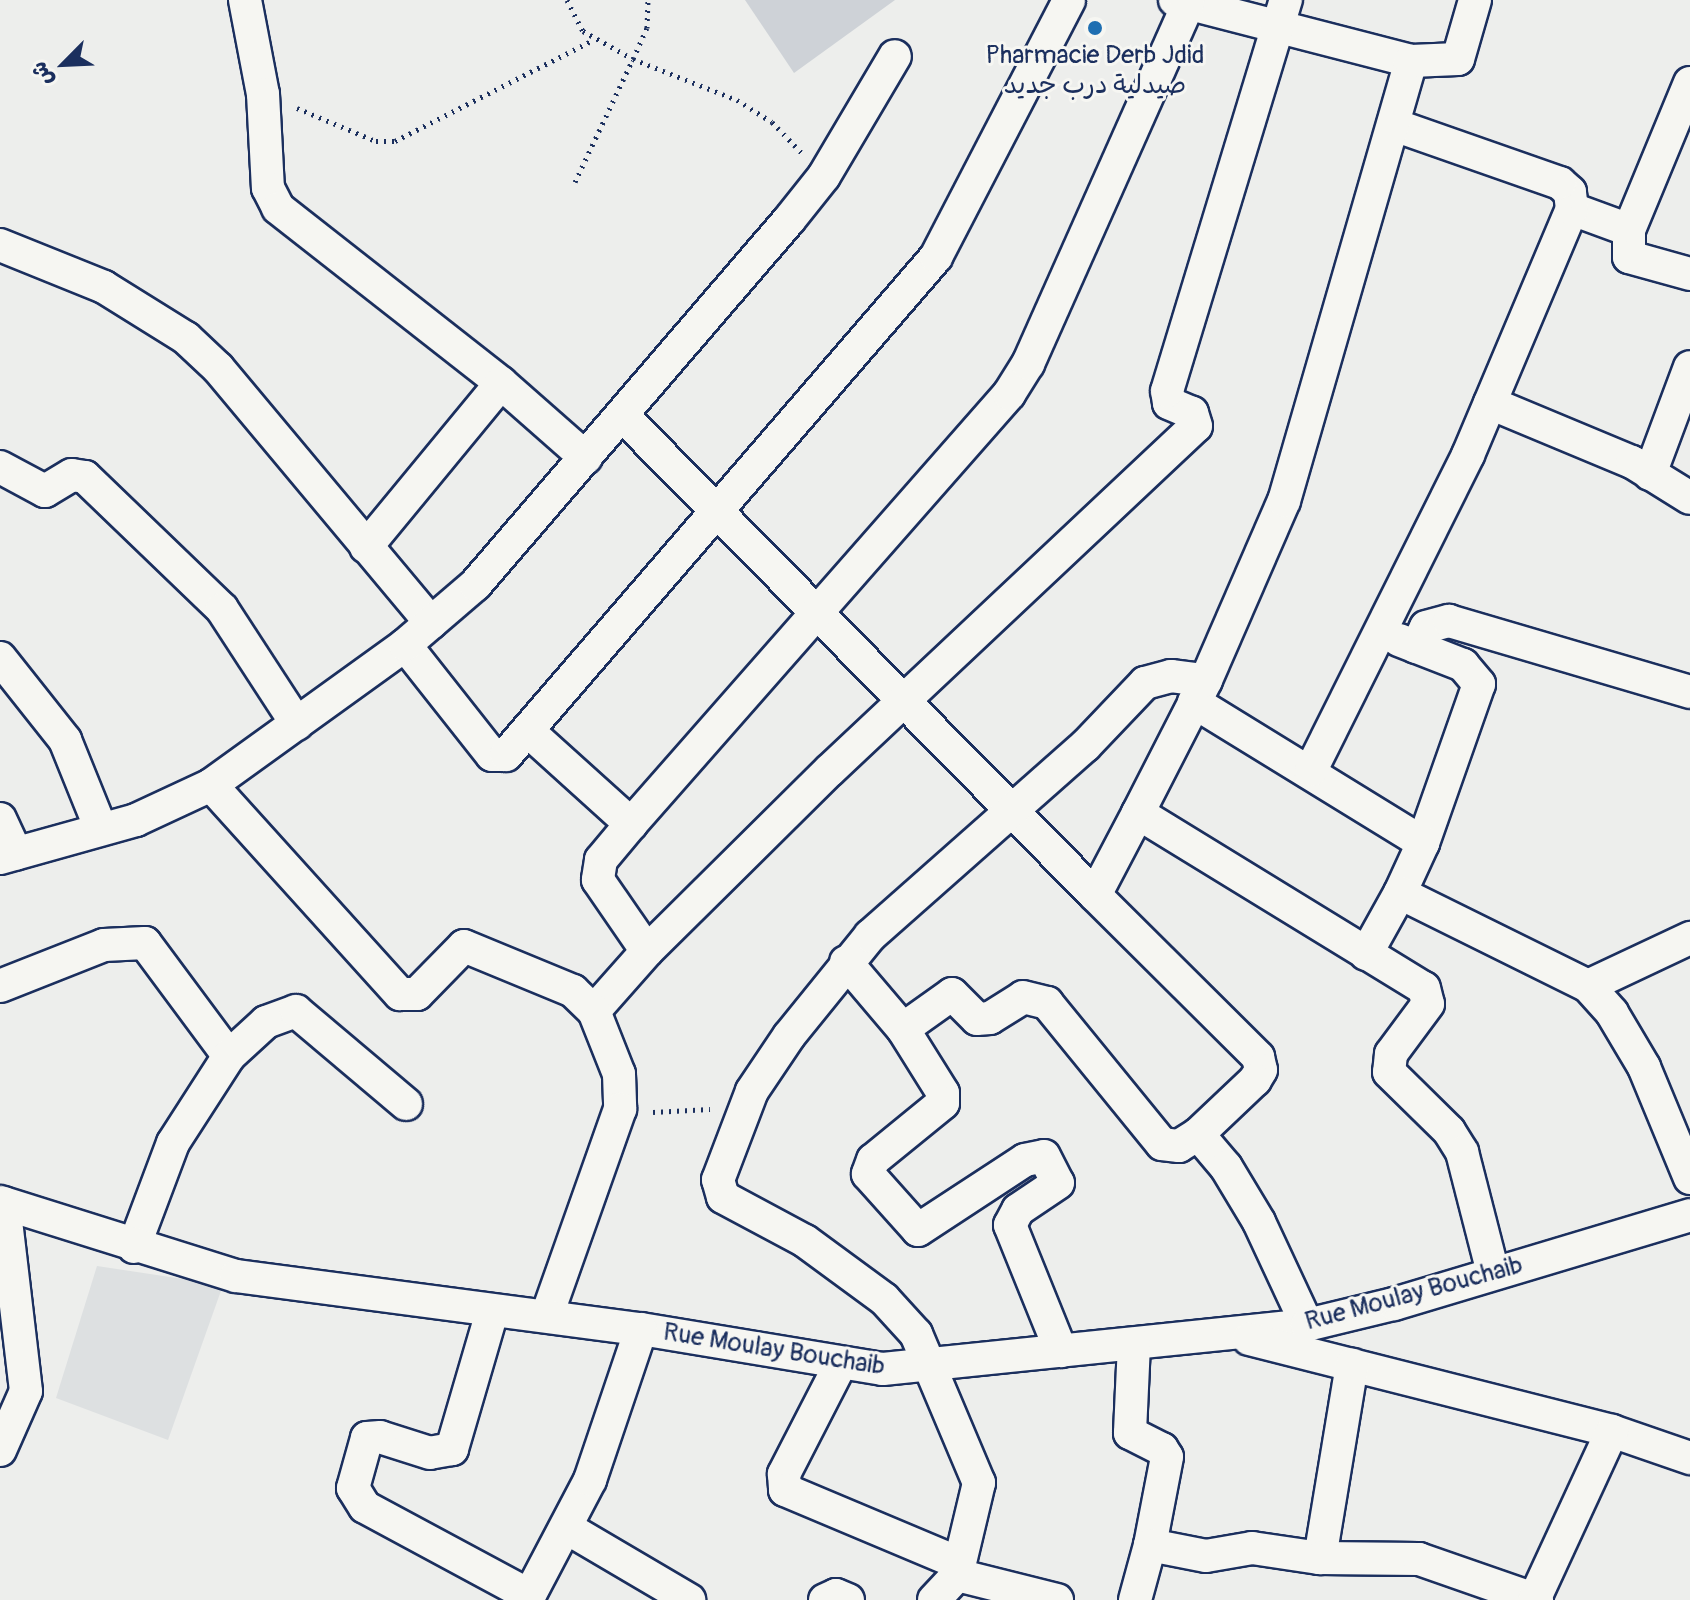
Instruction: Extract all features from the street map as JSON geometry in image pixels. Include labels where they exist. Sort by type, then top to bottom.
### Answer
[{"type":"street","points":[[245,0],[263,94],[268,188],[278,208],[501,383],[586,458]]},
{"type":"street","points":[[405,645],[492,755],[506,755],[718,514],[936,257],[1069,0]]},
{"type":"street","points":[[647,951],[598,880],[601,860],[993,414],[1028,364],[1182,2],[1282,14],[1411,61],[1458,59],[1475,0]]},
{"type":"street","points":[[594,1011],[647,951],[904,701],[1196,426],[1192,413],[1169,403],[1167,391],[1282,14]]},
{"type":"street","points":[[0,819],[8,856],[170,808],[211,785],[431,623],[514,543],[824,176],[895,56]]},
{"type":"street","points":[[1095,895],[1200,691],[1284,501],[1411,61]]},
{"type":"street","points":[[1690,83],[1629,230],[1629,257],[1690,274]]},
{"type":"street","points":[[1311,770],[1490,403],[1572,209],[1570,192],[1560,183],[1394,125]]},
{"type":"street","points":[[1572,209],[1629,230]]},
{"type":"street","points":[[0,245],[104,287],[186,338],[218,368],[431,623]]},
{"type":"street","points":[[1650,474],[1690,367]]},
{"type":"street","points":[[366,547],[501,383]]},
{"type":"street","points":[[1490,403],[1615,454],[1690,498]]},
{"type":"street","points":[[622,415],[1258,1057],[1261,1070],[1255,1080],[1198,1134],[1179,1146],[1162,1144],[1040,997],[1023,997],[985,1019],[970,1014],[956,994],[947,995],[903,1029]]},
{"type":"street","points":[[0,467],[45,491],[72,475],[85,477],[222,609],[297,724]]},
{"type":"street","points":[[1416,647],[1426,627],[1449,621],[1690,692]]},
{"type":"street","points":[[1366,954],[1423,843],[1479,684],[1463,665],[1377,631]]},
{"type":"street","points":[[0,658],[65,740],[101,829]]},
{"type":"street","points":[[934,1600],[958,1569],[979,1483],[916,1334],[884,1299],[805,1241],[723,1197],[718,1180],[752,1091],[846,962],[1012,812],[1145,683],[1171,676],[1200,691],[1311,770],[1423,843]]},
{"type":"street","points":[[528,731],[631,824]]},
{"type":"street","points":[[211,785],[400,994],[417,994],[464,946],[573,991],[594,1011],[619,1074],[620,1109],[547,1315]]},
{"type":"street","points":[[1138,813],[1366,954],[1428,996],[1423,1013],[1391,1054],[1389,1072],[1449,1131],[1462,1152],[1493,1273]]},
{"type":"street","points":[[1400,893],[1588,986],[1612,1013],[1644,1067],[1690,1178]]},
{"type":"street","points":[[1588,986],[1690,938]]},
{"type":"street","points":[[0,986],[104,945],[145,943],[229,1056]]},
{"type":"street","points":[[846,962],[903,1029],[943,1093],[943,1103],[873,1160],[868,1174],[918,1230],[1025,1160],[1044,1156],[1058,1183],[1018,1210],[1010,1225],[1061,1351]]},
{"type":"street","points":[[134,1247],[173,1143],[229,1056],[266,1022],[296,1011],[406,1104]]},
{"type":"street","points":[[1198,1134],[1245,1195],[1307,1325]]},
{"type":"street","points":[[0,1450],[26,1391],[2,1202]]},
{"type":"street","name":"Rue Moulay Bouchaib","points":[[2,1202],[134,1247],[236,1276],[492,1312],[547,1315],[840,1365],[932,1367],[1307,1325],[1690,1215]]},
{"type":"street","points":[[492,1312],[452,1449],[430,1453],[380,1437],[367,1438],[353,1488],[365,1507],[528,1598],[567,1528],[609,1432],[641,1329]]},
{"type":"street","points":[[1231,1335],[1612,1431],[1690,1458]]},
{"type":"street","points":[[1134,1344],[1130,1433],[1162,1449],[1167,1457],[1141,1592],[1135,1600]]},
{"type":"street","points":[[840,1365],[784,1474],[785,1490],[958,1569],[1057,1600]]},
{"type":"street","points":[[1320,1558],[1352,1365]]},
{"type":"street","points":[[1150,1545],[1206,1556],[1252,1548],[1320,1558],[1419,1559],[1535,1600],[1612,1431]]},
{"type":"street","points":[[567,1528],[689,1600]]},
{"type":"street","points":[[825,1600],[836,1595],[848,1600]]},
{"type":"path","points":[[567,0],[593,40],[737,100],[772,122],[824,176]]},
{"type":"path","points":[[575,182],[647,28],[648,0]]},
{"type":"path","points":[[263,94],[376,141],[395,141],[593,40]]},
{"type":"path","points":[[620,1109],[693,1113],[752,1091]]},
{"type":"shaded area","points":[[745,0],[895,0],[794,73]]},
{"type":"shaded area","points":[[97,1266],[223,1285],[168,1440],[56,1398]]},
{"type":"place","name":"Pharmacie Derb Jdid صيدلية درب جديد","points":[[1095,28]]}]
